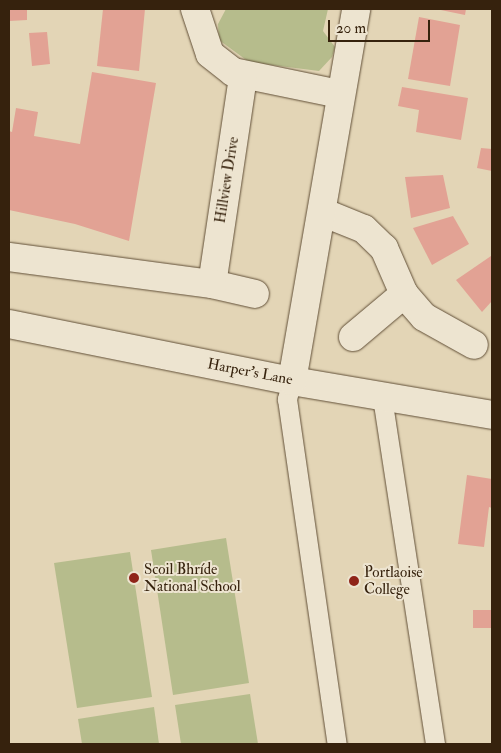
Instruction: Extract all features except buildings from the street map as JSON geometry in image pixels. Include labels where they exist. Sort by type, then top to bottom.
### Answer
[{"type":"street","points":[[195,9],[210,54],[243,77],[339,94]]},
{"type":"street","points":[[292,381],[322,212],[339,94],[356,9]]},
{"type":"street","name":"Hillview Drive","points":[[212,284],[243,77]]},
{"type":"street","points":[[322,212],[364,229],[384,248],[404,294],[424,317],[474,345]]},
{"type":"street","points":[[9,257],[212,284],[255,294]]},
{"type":"street","points":[[353,337],[404,294]]},
{"type":"street","name":"Harper's Lane","points":[[9,324],[292,381],[492,415]]},
{"type":"lane","points":[[292,381],[287,399],[337,744]]},
{"type":"lane","points":[[382,397],[435,744]]},
{"type":"green space","points":[[226,9],[328,9],[323,31],[335,47],[332,57],[319,71],[249,62],[219,40],[218,24]]},
{"type":"green space","points":[[226,538],[249,683],[173,695],[151,550]]},
{"type":"green space","points":[[130,552],[152,697],[77,708],[54,563]]},
{"type":"green space","points":[[250,694],[258,744],[181,744],[175,705]]},
{"type":"green space","points":[[154,707],[159,744],[82,744],[78,719]]},
{"type":"place","name":"Scoil Bhríde National School","points":[[134,578]]},
{"type":"place","name":"Portlaoise College","points":[[354,581]]}]
